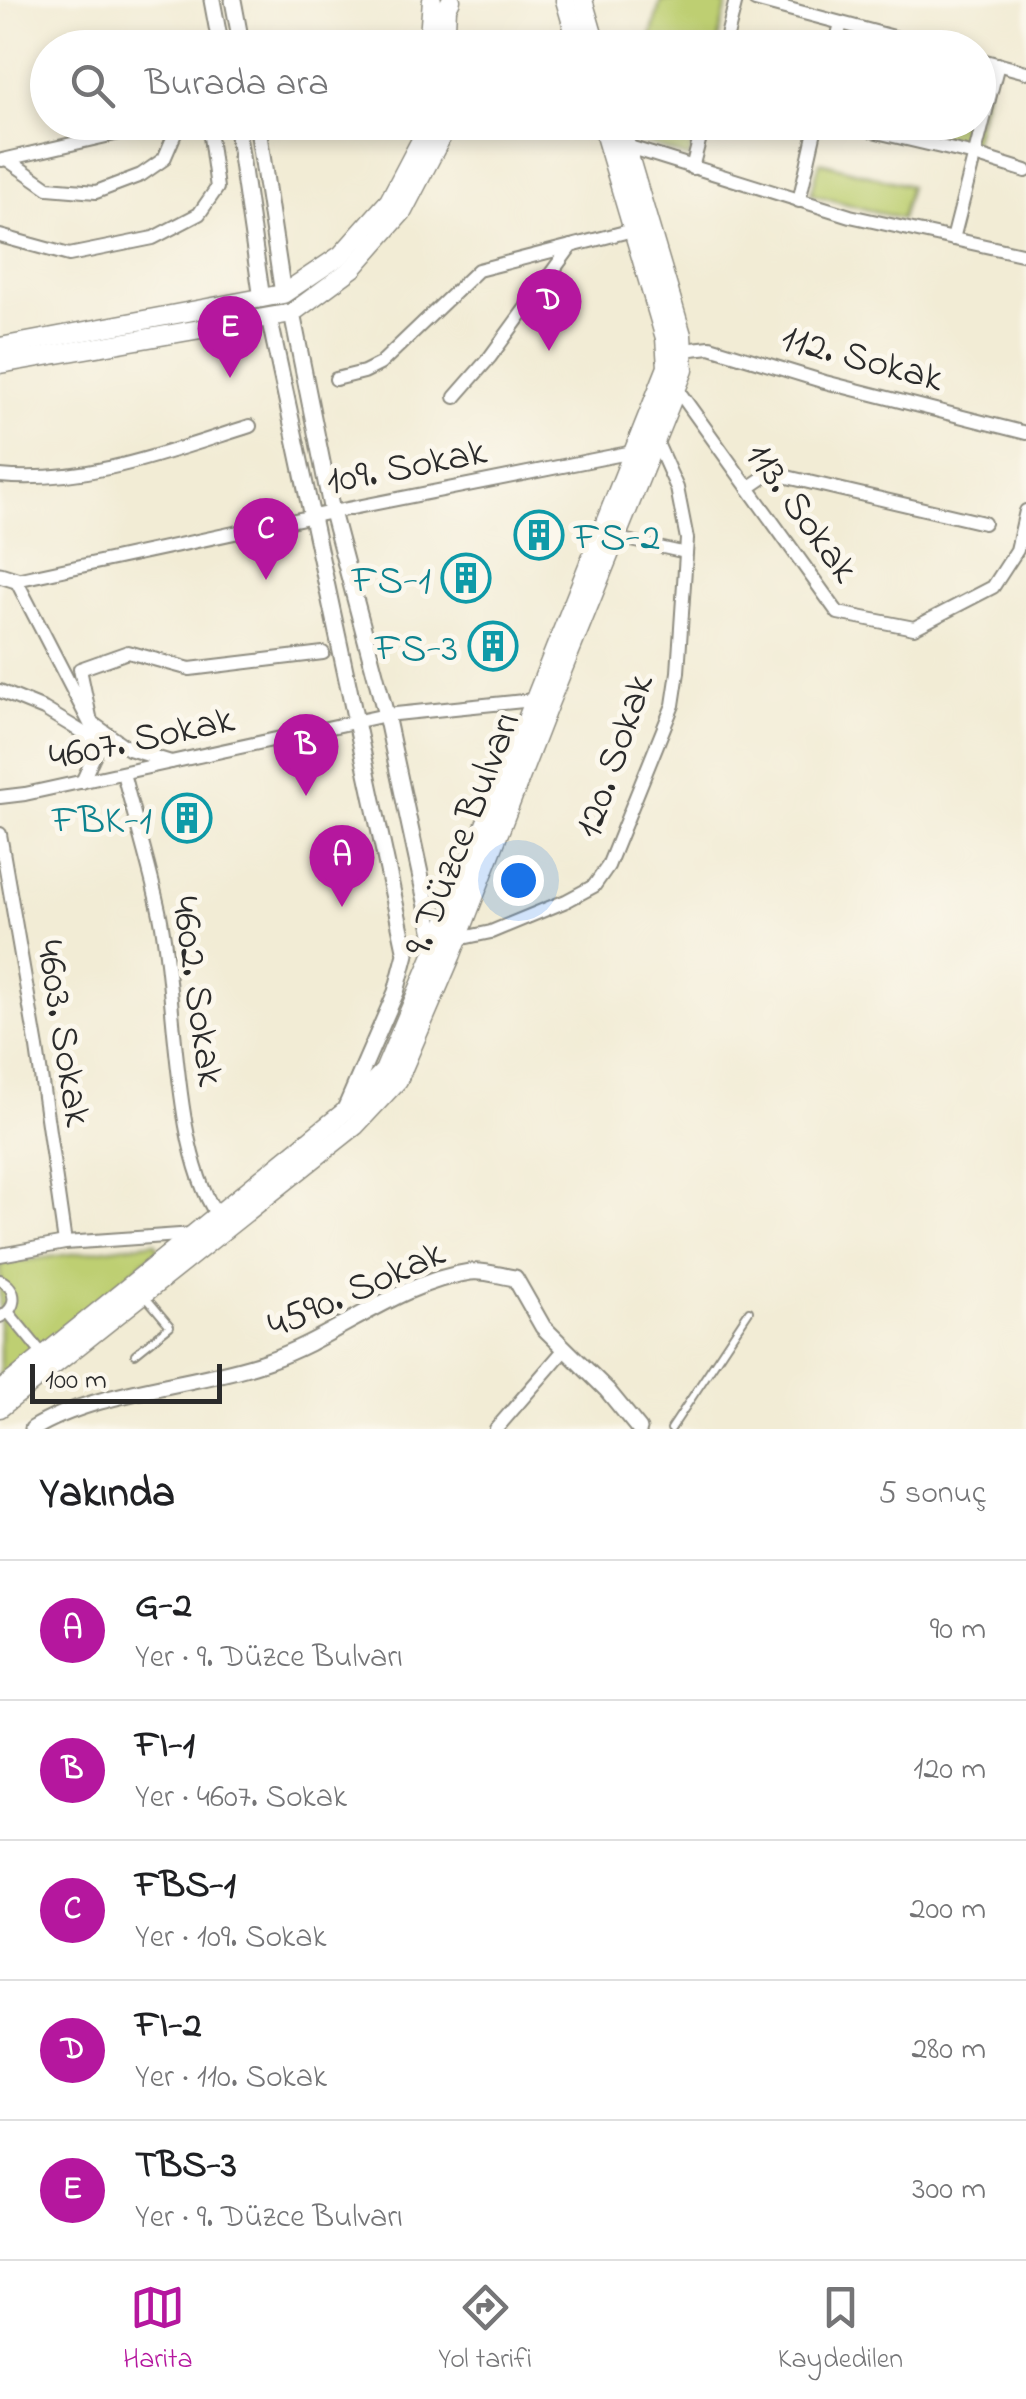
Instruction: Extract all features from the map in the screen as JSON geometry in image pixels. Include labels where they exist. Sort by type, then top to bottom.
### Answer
[{"type":"main road","points":[[565,0],[574,30]]},
{"type":"main road","points":[[583,0],[592,30]]},
{"type":"main road","points":[[434,30],[443,2]]},
{"type":"main road","points":[[443,2],[444,30]]},
{"type":"main road","points":[[0,364],[265,308],[341,255],[388,201],[421,140]]},
{"type":"main road","points":[[0,346],[265,308],[292,313],[353,268],[403,211],[440,140]]},
{"type":"main road","name":"9. Düzce Bulvarı","points":[[0,1391],[343,1113],[384,1071],[667,367],[665,338],[606,140]]},
{"type":"main road","name":"9. Düzce Bulvarı","points":[[0,1408],[355,1126],[398,1080],[684,370],[682,335],[624,140]]},
{"type":"street","points":[[212,0],[218,30]]},
{"type":"street","points":[[233,0],[239,30]]},
{"type":"street","points":[[728,30],[736,0]]},
{"type":"street","points":[[755,0],[867,30]]},
{"type":"street","points":[[839,30],[841,23]]},
{"type":"street","points":[[996,72],[998,64],[1026,72]]},
{"type":"street","points":[[4,160],[90,140]]},
{"type":"street","points":[[4,160],[48,188],[96,192],[140,175],[164,159],[172,140]]},
{"type":"street","points":[[0,236],[69,255],[153,238],[199,214],[217,188],[210,140]]},
{"type":"street","points":[[239,140],[265,308],[359,723],[406,954],[396,992],[343,1113]]},
{"type":"street","points":[[260,140],[284,294]]},
{"type":"street","points":[[692,168],[699,140]]},
{"type":"street","points":[[799,201],[813,140]]},
{"type":"street","points":[[911,140],[1026,171]]},
{"type":"street","points":[[953,239],[979,140]]},
{"type":"street","points":[[626,146],[799,201],[1026,255]]},
{"type":"street","points":[[336,379],[380,364],[478,270],[633,230]]},
{"type":"street","points":[[455,397],[490,357],[571,246]]},
{"type":"street","points":[[292,313],[332,512],[386,715],[436,948]]},
{"type":"street","name":"112. Sokak","points":[[683,350],[710,346],[826,382],[1026,433]]},
{"type":"street","name":"113. Sokak","points":[[676,389],[838,614],[914,628],[992,588],[1017,550],[1026,511]]},
{"type":"street","points":[[0,476],[37,480],[119,468],[250,426]]},
{"type":"street","name":"120. Sokak","points":[[458,938],[491,932],[594,886],[608,866],[672,706],[687,539],[678,488],[656,441]]},
{"type":"street","name":"109. Sokak","points":[[8,578],[633,452]]},
{"type":"street","points":[[748,488],[770,473],[984,523]]},
{"type":"street","points":[[618,538],[686,552]]},
{"type":"street","points":[[8,578],[100,743],[82,782]]},
{"type":"street","points":[[173,762],[129,750],[91,722],[80,669],[128,652],[190,669],[322,653]]},
{"type":"street","points":[[0,691],[44,709],[100,743]]},
{"type":"street","name":"4607. Sokak","points":[[0,797],[386,715],[533,700]]},
{"type":"street","name":"4602. Sokak","points":[[123,773],[160,916],[191,1151],[208,1201],[218,1215]]},
{"type":"street","name":"4603. Sokak","points":[[0,834],[66,1244]]},
{"type":"street","points":[[0,1255],[66,1244],[194,1234]]},
{"type":"street","name":"4590. Sokak","points":[[33,1429],[51,1418],[88,1407],[270,1360],[420,1286],[473,1271],[515,1278],[543,1327],[607,1390],[639,1429]]},
{"type":"street","points":[[0,1280],[13,1292],[13,1304],[4,1315],[44,1356]]},
{"type":"street","points":[[496,1429],[566,1349]]},
{"type":"lane","points":[[135,1354],[170,1326],[144,1294]]},
{"type":"lane","points":[[671,1429],[749,1311]]},
{"type":"green space","points":[[661,0],[709,0],[727,5],[720,30],[653,30]]},
{"type":"green space","points":[[638,140],[694,140],[689,158]]},
{"type":"green space","points":[[938,140],[974,140],[972,148]]},
{"type":"green space","points":[[820,162],[910,186],[901,219],[811,194]]},
{"type":"green space","points":[[155,1242],[159,1249],[0,1382],[0,1264]]},
{"type":"place","name":"FI-2","points":[[549,351]]},
{"type":"place","name":"TBS-3","points":[[230,378]]},
{"type":"place","name":"FS-2","points":[[539,535]]},
{"type":"place","name":"FS-1","points":[[466,578]]},
{"type":"place","name":"FBS-1","points":[[266,580]]},
{"type":"place","name":"FS-3","points":[[493,646]]},
{"type":"place","name":"FI-1","points":[[306,796]]},
{"type":"place","name":"FBK-1","points":[[187,818]]},
{"type":"place","name":"G-2","points":[[342,907]]}]
